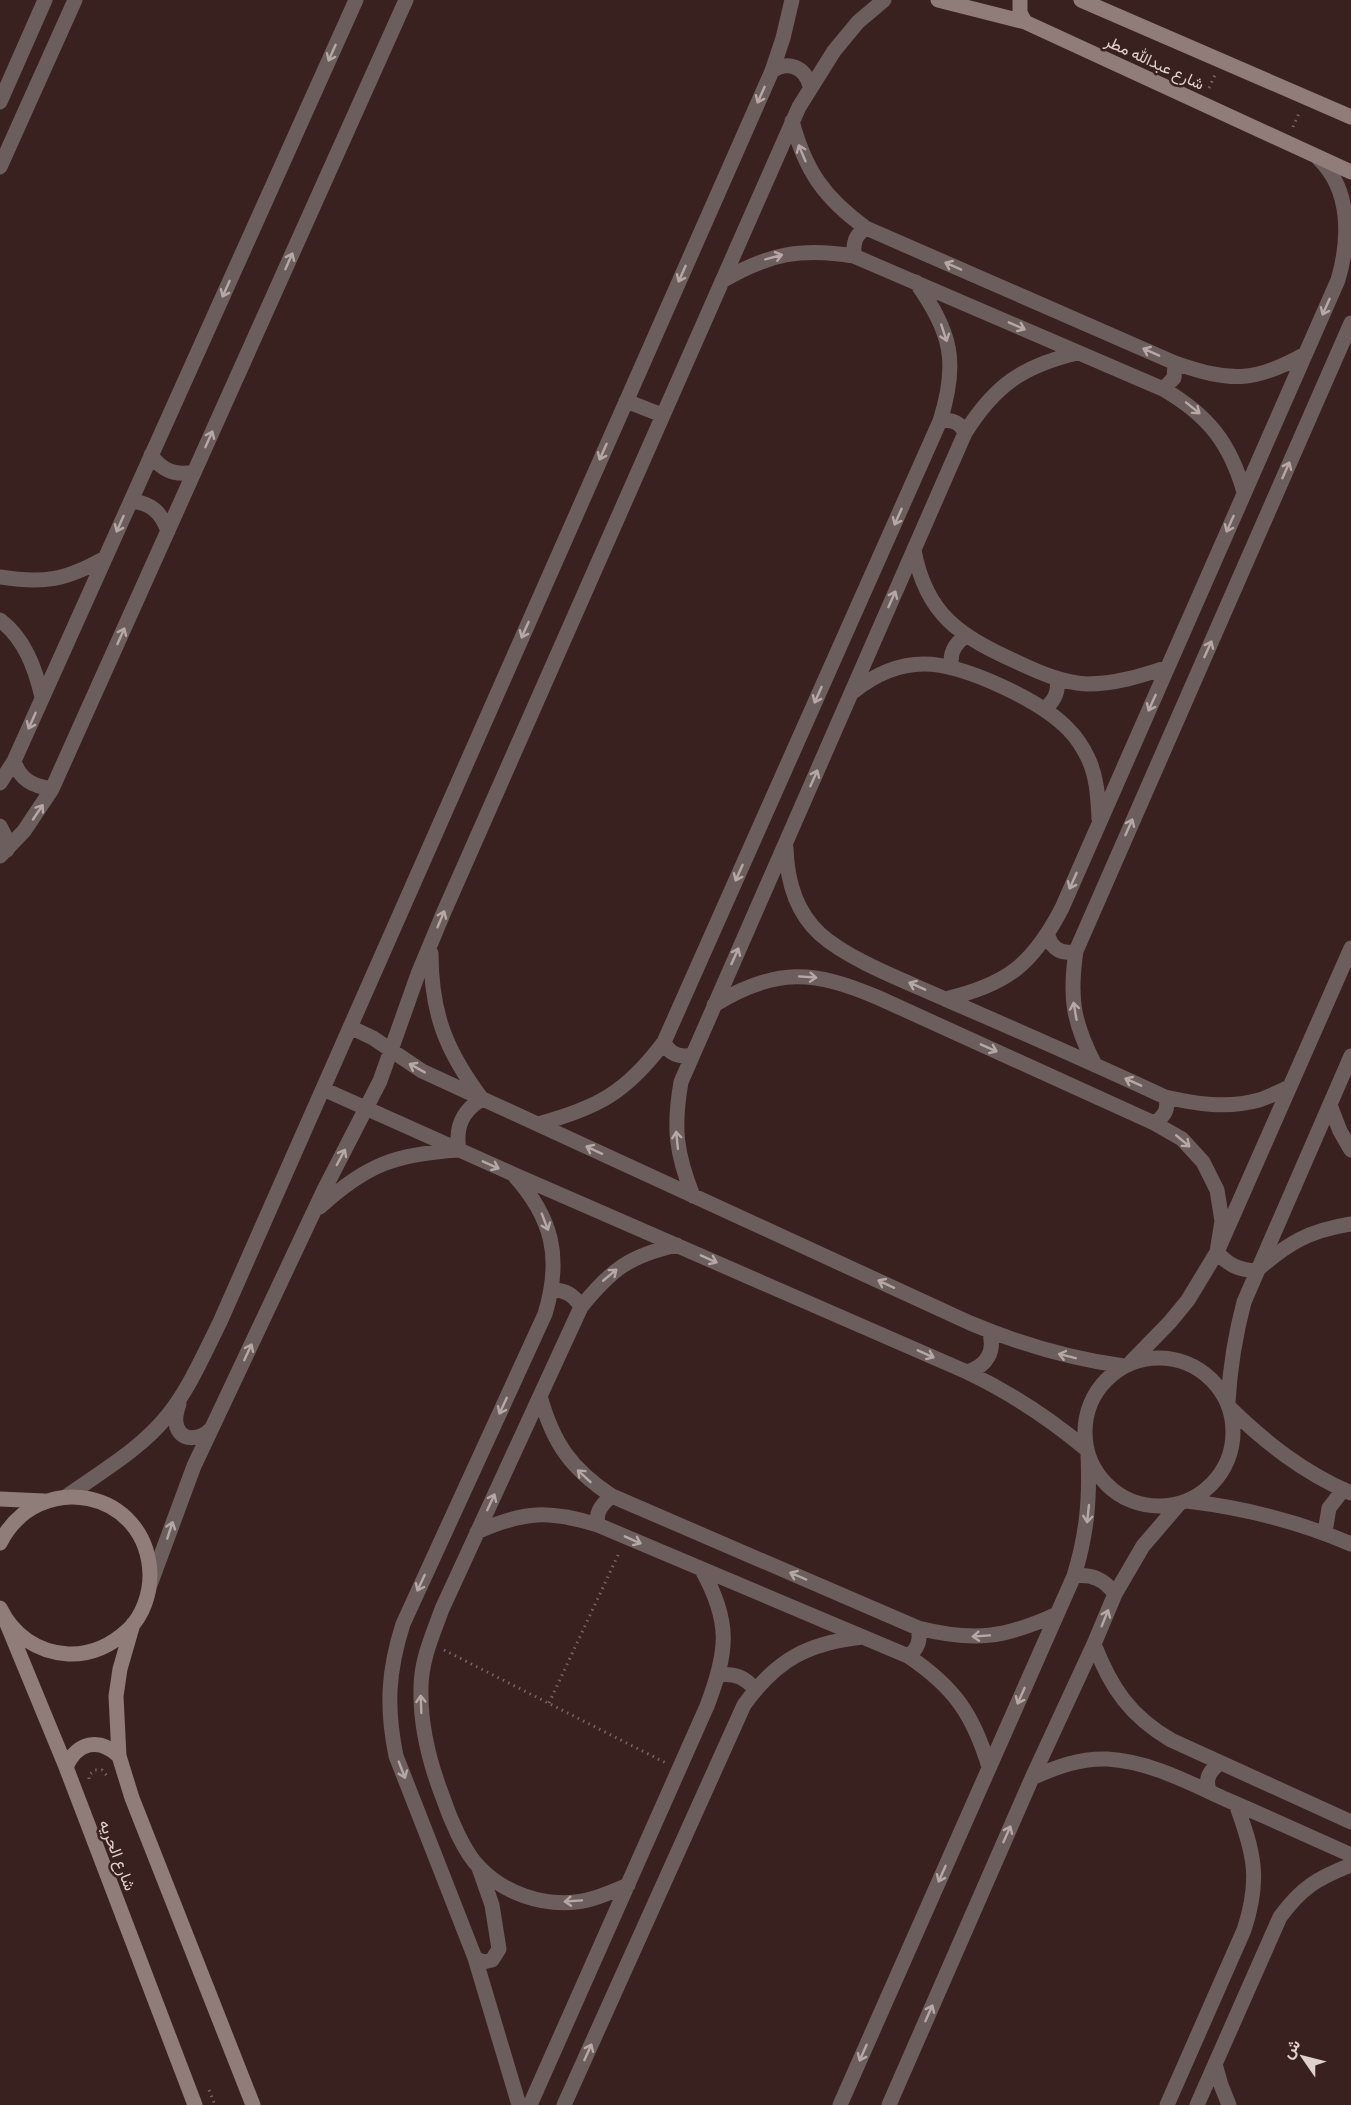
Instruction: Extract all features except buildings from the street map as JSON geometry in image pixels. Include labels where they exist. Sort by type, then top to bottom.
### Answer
[{"type":"street","points":[[0,102],[45,0]]},
{"type":"street","points":[[0,167],[75,0]]},
{"type":"street","points":[[0,783],[14,761],[356,0]]},
{"type":"street","points":[[4,853],[24,831],[52,789],[406,0]]},
{"type":"street","points":[[67,1496],[138,1446],[168,1415],[195,1373],[220,1322],[772,71],[792,0]]},
{"type":"street","points":[[150,1585],[190,1475],[313,1213],[367,1109],[392,1052],[431,944],[792,122],[810,86],[834,51],[858,22],[884,0]]},
{"type":"street","name":"شارع عبدالله مطر","points":[[938,0],[1025,22],[1351,172]]},
{"type":"street","points":[[1020,0],[1020,13],[1025,22]]},
{"type":"street","name":"شارع عبدالله مطر","points":[[1081,0],[1306,98],[1348,113]]},
{"type":"street","points":[[772,71],[785,65],[799,68],[808,79],[810,86]]},
{"type":"street","points":[[792,122],[799,147],[810,172],[825,193],[844,212],[866,228],[1175,363],[1202,372],[1228,378],[1255,376],[1282,368],[1305,354]]},
{"type":"street","points":[[945,999],[976,992],[1004,979],[1028,960],[1048,936],[1305,354],[1345,279],[1348,235],[1341,191],[1332,170],[1317,156]]},
{"type":"street","points":[[854,256],[854,242],[860,231],[866,228]]},
{"type":"street","points":[[722,281],[763,260],[799,252],[827,251],[854,256],[1163,389],[1183,401],[1216,431],[1233,460],[1244,492]]},
{"type":"street","points":[[538,1124],[569,1116],[597,1104],[623,1088],[664,1042],[940,421],[949,393],[951,364],[946,336],[934,309],[916,282]]},
{"type":"street","points":[[1095,1065],[1081,1038],[1073,1010],[1072,980],[1076,951],[1351,323]]},
{"type":"street","points":[[693,1196],[682,1168],[676,1130],[676,1111],[681,1082],[965,433],[980,410],[1000,389],[1016,377],[1050,360],[1077,353]]},
{"type":"street","points":[[1163,389],[1174,378],[1175,363]]},
{"type":"street","points":[[626,401],[662,416]]},
{"type":"street","points":[[940,421],[952,420],[958,423],[965,433]]},
{"type":"street","points":[[151,455],[165,470],[185,474],[194,472]]},
{"type":"street","points":[[130,501],[151,506],[164,520],[168,531]]},
{"type":"street","points":[[914,549],[918,574],[930,598],[946,619],[966,636],[995,652],[1057,678],[1084,684],[1111,683],[1168,667]]},
{"type":"street","points":[[0,577],[26,581],[54,580],[80,572],[105,558]]},
{"type":"street","points":[[0,620],[23,646],[36,671],[42,697]]},
{"type":"street","points":[[952,668],[951,660],[955,646],[966,636]]},
{"type":"street","points":[[851,693],[872,677],[898,667],[925,664],[952,668],[1015,693],[1044,709],[1069,730],[1087,757],[1097,788],[1100,822]]},
{"type":"street","points":[[1044,709],[1054,699],[1058,686],[1057,678]]},
{"type":"street","points":[[14,761],[17,771],[26,781],[38,787],[52,789]]},
{"type":"street","points":[[0,826],[5,836],[4,853]]},
{"type":"street","points":[[785,842],[786,867],[790,883],[804,914],[819,933],[839,949],[890,974],[1165,1096],[1196,1104],[1228,1106],[1260,1100],[1289,1087]]},
{"type":"street","points":[[1048,936],[1049,942],[1058,951],[1076,951]]},
{"type":"street","points":[[431,944],[434,999],[446,1041],[461,1071],[482,1099]]},
{"type":"street","points":[[847,2103],[988,1767],[1074,1576],[1083,1546],[1088,1516],[1090,1486],[1084,1429],[1088,1410],[1096,1392],[1108,1377],[1128,1364],[1164,1329],[1188,1300],[1217,1252],[1351,948]]},
{"type":"street","points":[[879,998],[880,984],[890,974]]},
{"type":"street","points":[[714,1005],[739,990],[766,980],[795,976],[824,978],[879,998],[1154,1123],[1182,1138],[1203,1161],[1217,1190],[1222,1221],[1217,1252]]},
{"type":"street","points":[[350,1028],[373,1038],[422,1071],[989,1331],[1069,1357],[1128,1364],[1150,1358],[1169,1358],[1188,1362],[1205,1372],[1218,1386],[1229,1405],[1255,1432],[1312,1474],[1347,1492],[1329,1508],[1325,1532]]},
{"type":"street","points":[[664,1042],[672,1053],[685,1057],[692,1055]]},
{"type":"street","points":[[323,1089],[967,1372],[1018,1398],[1041,1413],[1087,1452],[1096,1473],[1108,1487],[1124,1498],[1142,1504],[1160,1506],[1183,1502],[1203,1492],[1217,1479],[1227,1462],[1233,1444],[1233,1426],[1229,1405],[1230,1369],[1235,1335],[1244,1302],[1351,1056]]},
{"type":"street","points":[[1154,1123],[1160,1120],[1167,1108],[1165,1096]]},
{"type":"street","points":[[459,1150],[458,1126],[471,1105],[482,1099]]},
{"type":"street","points":[[1330,1105],[1340,1131],[1351,1150]]},
{"type":"street","points":[[313,1213],[338,1190],[362,1173],[382,1164],[424,1152],[459,1150]]},
{"type":"street","points":[[513,1174],[530,1193],[549,1231],[554,1265],[552,1290],[535,1337],[410,1607],[395,1649],[388,1702],[390,1729],[396,1756],[475,1958],[519,2105]]},
{"type":"street","points":[[1256,1271],[1277,1253],[1299,1239],[1324,1229],[1351,1224]]},
{"type":"street","points":[[475,1958],[483,1962],[492,1960],[499,1949],[492,1905],[478,1867],[447,1810],[426,1746],[421,1711],[421,1686],[429,1642],[442,1608],[581,1307],[600,1284],[623,1265],[649,1251],[677,1245]]},
{"type":"street","points":[[1217,1252],[1234,1267],[1256,1271]]},
{"type":"street","points":[[552,1290],[570,1293],[581,1307]]},
{"type":"street","points":[[967,1372],[976,1369],[989,1357],[992,1339],[989,1331]]},
{"type":"street","points":[[540,1396],[546,1421],[557,1444],[590,1482],[612,1496],[918,1628],[946,1635],[974,1637],[1002,1634],[1030,1626],[1057,1614]]},
{"type":"street","points":[[180,1398],[176,1422],[181,1433],[186,1437],[199,1438],[211,1430]]},
{"type":"street","points":[[0,1499],[44,1501],[67,1496],[90,1498],[112,1506],[129,1521],[142,1540],[149,1562],[150,1585]]},
{"type":"street","points":[[598,1525],[598,1512],[612,1496]]},
{"type":"street","points":[[0,1543],[7,1530],[23,1512],[44,1501]]},
{"type":"street","points":[[1183,1502],[1257,1511],[1325,1532],[1351,1544]]},
{"type":"street","points":[[889,2105],[1115,1594],[1143,1546],[1183,1502]]},
{"type":"street","points":[[477,1532],[501,1522],[533,1515],[550,1514],[575,1518],[598,1525],[908,1656],[938,1678],[968,1714],[980,1740],[988,1767]]},
{"type":"street","points":[[530,2105],[719,1675],[724,1648],[723,1620],[715,1594],[702,1570]]},
{"type":"street","points":[[1074,1576],[1086,1575],[1098,1578],[1108,1584],[1115,1594]]},
{"type":"street","name":"شارع الحريه","points":[[150,1585],[144,1606],[134,1624],[120,1669],[116,1696],[119,1756],[132,1798],[253,2105]]},
{"type":"street","points":[[3,1613],[19,1635],[37,1647],[57,1653],[78,1654],[99,1649],[118,1639],[134,1624]]},
{"type":"street","name":"شارع الحريه","points":[[3,1613],[66,1767],[195,2105]]},
{"type":"street","points":[[908,1656],[920,1641],[918,1628]]},
{"type":"street","points":[[564,2105],[735,1722],[755,1689],[778,1667],[804,1651],[834,1640],[865,1637]]},
{"type":"street","points":[[1094,1644],[1116,1690],[1131,1710],[1150,1728],[1171,1740],[1351,1822]]},
{"type":"street","points":[[719,1675],[739,1676],[755,1689]]},
{"type":"street","points":[[66,1767],[76,1751],[94,1744],[112,1749],[119,1756]]},
{"type":"street","points":[[1032,1778],[1056,1767],[1081,1761],[1107,1759],[1133,1762],[1210,1792],[1351,1855]]},
{"type":"street","points":[[1210,1792],[1208,1775],[1221,1763]]},
{"type":"street","points":[[1167,2105],[1244,1930],[1252,1906],[1255,1880],[1253,1854],[1236,1804]]},
{"type":"street","points":[[1197,2105],[1280,1917],[1294,1898],[1313,1882],[1351,1864]]},
{"type":"street","points":[[478,1867],[499,1884],[515,1892],[549,1902],[576,1902],[603,1896],[628,1885]]},
{"type":"street","points":[[1244,1930],[1260,1928],[1268,1935],[1269,1940]]},
{"type":"street","points":[[1215,2064],[1229,2105]]},
{"type":"path","points":[[1202,104],[1222,61]]},
{"type":"path","points":[[1287,142],[1306,98]]},
{"type":"path","points":[[549,1704],[626,1537]]},
{"type":"path","points":[[429,1642],[679,1770]]},
{"type":"path","points":[[90,1783],[89,1775],[95,1770],[102,1770],[107,1776]]},
{"type":"path","points":[[208,2086],[215,2105]]}]
